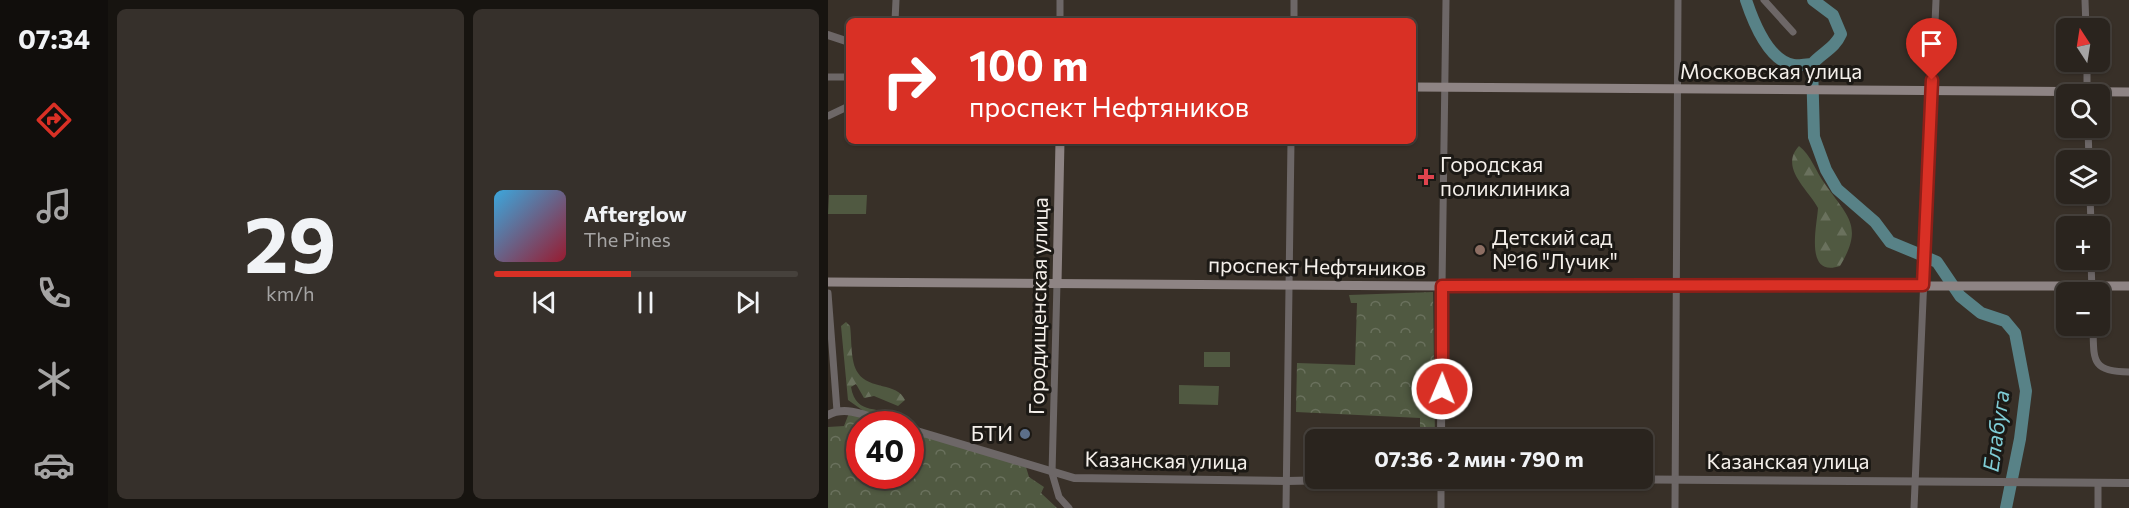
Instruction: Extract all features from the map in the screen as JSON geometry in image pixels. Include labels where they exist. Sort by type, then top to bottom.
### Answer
[{"type":"main road","name":"Московская улица","points":[[1416,87],[2056,93]]},
{"type":"main road","name":"Московская улица","points":[[2110,92],[2129,92]]},
{"type":"main road","name":"Городищенская улица","points":[[1057,283],[1060,144]]},
{"type":"main road","name":"проспект Нефтяников","points":[[828,282],[1442,286],[1923,285],[2056,288]]},
{"type":"main road","name":"проспект Нефтяников","points":[[2110,288],[2129,286]]},
{"type":"street","points":[[895,18],[896,0]]},
{"type":"street","points":[[1059,0],[1060,18]]},
{"type":"street","points":[[1294,0],[1294,18]]},
{"type":"street","points":[[1441,429],[1446,0]]},
{"type":"street","points":[[1676,508],[1678,0]]},
{"type":"street","points":[[1764,0],[1793,32]]},
{"type":"street","points":[[1914,508],[1936,0]]},
{"type":"street","points":[[2085,0],[2086,18]]},
{"type":"street","points":[[828,35],[846,41]]},
{"type":"street","points":[[828,77],[846,77]]},
{"type":"street","points":[[828,116],[846,107]]},
{"type":"street","points":[[1286,508],[1291,144]]},
{"type":"street","name":"Городищенская улица","points":[[1052,473],[1057,283]]},
{"type":"street","points":[[828,293],[837,411]]},
{"type":"street","points":[[2093,336],[2094,356],[2097,364],[2105,370],[2129,372]]},
{"type":"street","points":[[828,415],[837,411],[852,411]]},
{"type":"street","name":"Казанская улица","points":[[924,433],[1074,478],[1305,481]]},
{"type":"street","points":[[1052,473],[1059,497],[1069,508]]},
{"type":"street","name":"Казанская улица","points":[[1653,480],[2129,483]]},
{"type":"street","points":[[2098,483],[2098,508]]},
{"type":"street","points":[[1441,489],[1441,508]]},
{"type":"green space","points":[[1799,146],[1810,159],[1850,222],[1851,241],[1840,266],[1829,268],[1821,265],[1817,258],[1815,237],[1818,208],[1797,178],[1792,162]]},
{"type":"green space","points":[[829,195],[867,195],[866,214],[828,214]]},
{"type":"green space","points":[[1433,292],[1435,429],[1420,429],[1420,418],[1296,412],[1297,363],[1355,365],[1357,303],[1351,303],[1349,295]]},
{"type":"green space","points":[[846,322],[850,326],[852,357],[858,373],[869,382],[901,394],[905,400],[898,406],[874,396],[864,398],[856,384],[851,387],[858,403],[879,411],[864,411],[848,400],[841,326]]},
{"type":"green space","points":[[1204,352],[1230,352],[1230,367],[1204,367]]},
{"type":"green space","points":[[1179,385],[1219,386],[1218,405],[1179,404]]},
{"type":"green space","points":[[846,421],[846,489],[924,489],[924,435],[1026,467],[1029,477],[1044,487],[1041,493],[1057,508],[828,508],[828,427],[844,426]]},
{"type":"waterway","points":[[1746,0],[1763,38],[1776,56],[1793,65],[1812,64]]},
{"type":"waterway","name":"Елабуга","points":[[1813,0],[1833,15],[1841,34],[1832,46],[1812,64],[1814,137],[1826,170],[1837,189],[1875,222],[1890,242],[1919,254]]},
{"type":"waterway","name":"Елабуга","points":[[1930,259],[1937,262],[1960,296],[1981,313],[2005,321],[2015,333],[2026,391],[2020,439],[2006,508]]},
{"type":"place","name":"Городская поликлиника","points":[[1426,177]]},
{"type":"place","name":"Детский сад №16 \"Лучик\"","points":[[1480,250]]},
{"type":"place","name":"БТИ","points":[[1025,434]]},
{"type":"route","points":[[1442,389],[1442,286],[1923,285],[1932,80]]}]
